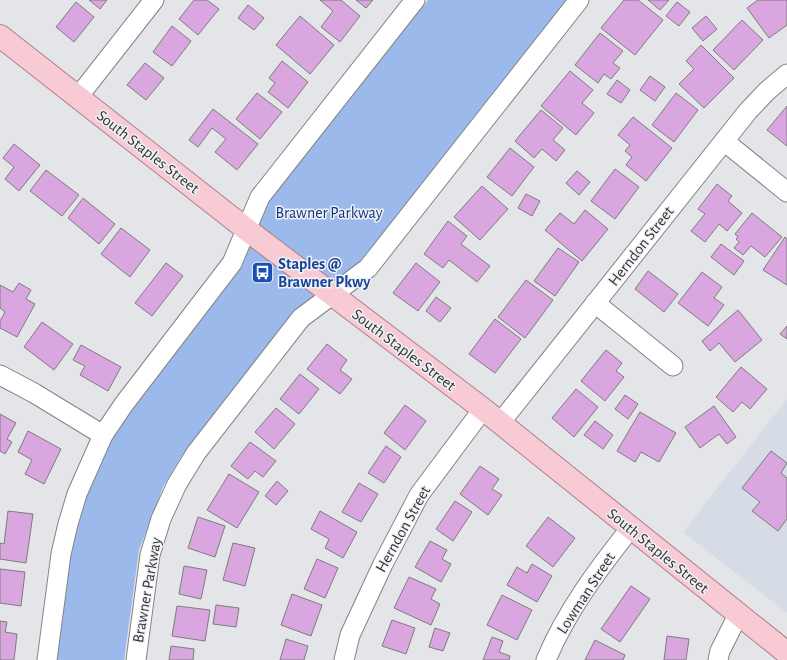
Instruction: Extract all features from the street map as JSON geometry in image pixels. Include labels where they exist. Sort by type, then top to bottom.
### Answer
[{"type":"main road","name":"South Staples Street","points":[[0,36],[246,229],[483,409],[630,529],[787,653]]},
{"type":"street","points":[[78,97],[154,0]]},
{"type":"street","points":[[47,660],[61,554],[68,524],[77,494],[103,435],[124,404],[232,263],[260,197],[415,0]]},
{"type":"street","name":"Brawner Parkway","points":[[136,660],[150,555],[161,518],[177,484],[196,452],[301,318],[368,268],[579,0]]},
{"type":"street","name":"Herndon Street","points":[[500,423],[724,141],[767,91],[787,74]]},
{"type":"street","points":[[724,141],[787,192]]},
{"type":"street","points":[[596,303],[673,366]]},
{"type":"street","points":[[0,375],[34,393],[103,435]]},
{"type":"street","name":"Herndon Street","points":[[344,660],[350,635],[383,564],[419,495],[483,409]]},
{"type":"street","name":"Lowman Street","points":[[546,660],[555,640],[597,571],[630,529]]},
{"type":"street","points":[[718,660],[720,651],[738,615]]},
{"type":"shaded area","points":[[787,399],[787,613],[683,532]]},
{"type":"green space","name":"Brawner Parkway","points":[[428,0],[567,0],[355,269],[295,310],[181,457],[163,487],[139,550],[124,660],[55,660],[71,546],[81,511],[96,469],[115,434],[135,403],[240,269],[269,201]]},
{"type":"building","points":[[89,0],[107,0],[100,9]]},
{"type":"building","points":[[194,0],[207,0],[219,9],[198,35],[179,19]]},
{"type":"building","points":[[320,0],[341,0],[360,16],[340,42],[321,27],[333,11]]},
{"type":"building","points":[[356,0],[373,0],[366,8]]},
{"type":"building","points":[[624,0],[638,0],[663,20],[635,55],[601,28]]},
{"type":"building","points":[[648,0],[669,0],[660,10]]},
{"type":"building","points":[[758,0],[787,0],[787,25],[769,38],[747,8]]},
{"type":"building","points":[[76,2],[94,17],[74,42],[56,27]]},
{"type":"building","points":[[677,2],[690,12],[679,26],[666,16]]},
{"type":"building","points":[[248,5],[264,18],[254,30],[238,18]]},
{"type":"building","points":[[300,16],[334,45],[310,74],[276,45]]},
{"type":"building","points":[[706,16],[717,29],[703,41],[692,28]]},
{"type":"building","points":[[742,20],[763,40],[734,70],[713,50]]},
{"type":"building","points":[[172,26],[191,41],[172,66],[153,52]]},
{"type":"building","points":[[600,33],[623,51],[613,63],[620,68],[611,79],[604,74],[598,83],[575,65]]},
{"type":"building","points":[[701,45],[734,78],[704,108],[679,84],[694,69],[686,61]]},
{"type":"building","points":[[282,61],[308,82],[288,108],[268,92],[275,83],[269,78]]},
{"type":"building","points":[[145,63],[164,78],[146,100],[127,85]]},
{"type":"building","points":[[570,71],[593,90],[582,103],[594,113],[576,135],[541,106]]},
{"type":"building","points":[[650,76],[665,87],[655,101],[640,90]]},
{"type":"building","points":[[617,80],[630,90],[621,103],[607,94]]},
{"type":"building","points":[[257,93],[282,112],[260,139],[236,119]]},
{"type":"building","points":[[676,93],[698,110],[674,142],[652,125]]},
{"type":"building","points":[[787,106],[787,146],[767,130]]},
{"type":"building","points":[[213,109],[258,144],[237,170],[215,152],[226,139],[212,128],[198,147],[189,140]]},
{"type":"building","points":[[541,110],[563,128],[553,140],[565,150],[556,161],[542,149],[534,158],[515,141]]},
{"type":"building","points":[[633,117],[672,148],[646,181],[626,165],[632,157],[625,151],[630,145],[618,135]]},
{"type":"building","points":[[14,144],[40,165],[19,191],[5,179],[14,167],[3,158]]},
{"type":"building","points":[[510,148],[534,167],[512,196],[487,177]]},
{"type":"building","points":[[615,169],[639,187],[615,219],[591,201]]},
{"type":"building","points":[[46,170],[79,195],[62,216],[30,191]]},
{"type":"building","points":[[577,171],[590,182],[579,195],[566,183]]},
{"type":"building","points":[[717,184],[732,196],[728,201],[742,213],[727,231],[719,224],[705,242],[691,231],[705,214],[698,209]]},
{"type":"building","points":[[482,186],[508,209],[480,240],[454,217]]},
{"type":"building","points":[[526,194],[540,201],[532,216],[518,208]]},
{"type":"building","points":[[83,198],[115,224],[99,244],[68,218]]},
{"type":"building","points":[[585,210],[608,229],[582,261],[545,230],[560,213],[574,224]]},
{"type":"building","points":[[752,213],[782,237],[765,257],[751,246],[743,255],[734,248],[739,242],[736,239],[738,237],[735,234]]},
{"type":"building","points":[[448,221],[467,236],[461,244],[490,266],[477,282],[449,260],[443,268],[424,254]]},
{"type":"building","points":[[121,228],[150,250],[130,277],[101,254]]},
{"type":"building","points":[[785,237],[787,239],[787,285],[763,270]]},
{"type":"building","points":[[721,244],[744,261],[734,275],[711,257]]},
{"type":"building","points":[[558,248],[579,262],[555,296],[534,281]]},
{"type":"building","points":[[166,263],[183,276],[152,316],[135,303]]},
{"type":"building","points":[[416,263],[440,282],[418,311],[393,293]]},
{"type":"building","points":[[648,271],[678,294],[664,312],[635,289]]},
{"type":"building","points":[[702,272],[722,287],[714,298],[724,305],[708,326],[678,303]]},
{"type":"building","points":[[526,280],[553,300],[525,338],[498,317]]},
{"type":"building","points":[[19,283],[31,290],[26,299],[35,304],[17,337],[0,328],[0,321],[5,312],[0,308],[0,285],[13,292]]},
{"type":"building","points":[[436,297],[451,308],[440,322],[426,311]]},
{"type":"building","points":[[738,310],[762,340],[735,362],[719,343],[710,351],[702,341]]},
{"type":"building","points":[[495,319],[521,339],[495,373],[469,354]]},
{"type":"building","points":[[42,322],[73,344],[54,370],[24,347]]},
{"type":"building","points":[[787,326],[787,339],[780,334]]},
{"type":"building","points":[[327,344],[347,360],[340,370],[352,379],[340,394],[307,369]]},
{"type":"building","points":[[81,345],[121,367],[108,391],[80,375],[85,366],[73,360]]},
{"type":"building","points":[[606,350],[622,363],[616,371],[624,377],[605,401],[581,381]]},
{"type":"building","points":[[741,367],[767,389],[750,409],[742,402],[733,412],[716,397]]},
{"type":"building","points":[[300,374],[319,389],[299,414],[280,399]]},
{"type":"building","points":[[576,389],[598,407],[574,437],[552,418]]},
{"type":"building","points":[[625,395],[638,404],[628,419],[615,409]]},
{"type":"building","points":[[405,405],[426,421],[405,450],[384,433]]},
{"type":"building","points":[[714,406],[736,437],[727,444],[719,434],[700,448],[685,427]]},
{"type":"building","points":[[276,408],[295,424],[274,449],[255,432]]},
{"type":"building","points":[[640,412],[676,433],[659,462],[641,452],[635,462],[617,451]]},
{"type":"building","points":[[0,414],[16,423],[7,439],[12,442],[5,454],[0,451]]},
{"type":"building","points":[[595,421],[613,435],[603,449],[584,435]]},
{"type":"building","points":[[28,431],[61,449],[44,484],[25,474],[32,460],[18,452]]},
{"type":"building","points":[[250,442],[276,461],[263,477],[255,471],[248,479],[231,466]]},
{"type":"building","points":[[386,446],[401,457],[384,483],[368,473]]},
{"type":"building","points":[[771,451],[787,463],[781,473],[787,478],[787,519],[778,531],[752,511],[760,502],[742,488]]},
{"type":"building","points":[[480,466],[499,479],[492,489],[502,495],[488,515],[460,494]]},
{"type":"building","points":[[229,474],[259,492],[237,528],[207,510]]},
{"type":"building","points":[[277,481],[288,491],[276,505],[265,496]]},
{"type":"building","points":[[359,483],[378,494],[361,522],[342,512]]},
{"type":"building","points":[[455,501],[472,512],[453,541],[436,529]]},
{"type":"building","points":[[8,511],[33,514],[26,563],[0,559],[0,543],[4,544]]},
{"type":"building","points":[[320,511],[357,532],[343,558],[325,548],[329,539],[311,529]]},
{"type":"building","points":[[198,517],[225,526],[215,557],[188,548]]},
{"type":"building","points":[[548,517],[575,538],[553,567],[526,546]]},
{"type":"building","points":[[430,541],[447,550],[442,559],[451,564],[441,582],[415,567]]},
{"type":"building","points":[[233,543],[255,548],[245,586],[223,580]]},
{"type":"building","points":[[317,559],[338,568],[325,598],[304,589]]},
{"type":"building","points":[[532,564],[552,576],[537,602],[507,585],[517,567],[527,573]]},
{"type":"building","points":[[184,566],[207,570],[201,599],[179,594]]},
{"type":"building","points":[[0,569],[25,572],[21,606],[0,603]]},
{"type":"building","points":[[409,577],[436,589],[431,599],[440,604],[431,625],[394,608]]},
{"type":"building","points":[[631,586],[650,599],[620,642],[601,629]]},
{"type":"building","points":[[292,594],[322,605],[311,636],[281,625]]},
{"type":"building","points":[[502,595],[532,610],[517,640],[487,625]]},
{"type":"building","points":[[216,605],[239,608],[236,627],[213,624]]},
{"type":"building","points":[[177,606],[210,610],[205,641],[172,636]]},
{"type":"building","points":[[392,620],[415,628],[406,654],[382,646]]},
{"type":"building","points":[[0,621],[7,622],[5,632],[17,634],[14,660],[0,660]]},
{"type":"building","points":[[435,628],[450,633],[443,651],[429,647]]},
{"type":"building","points":[[667,636],[689,639],[686,660],[664,660]]},
{"type":"building","points":[[492,637],[503,641],[499,652],[510,656],[509,660],[483,660]]},
{"type":"building","points":[[286,639],[308,646],[304,660],[280,660]]},
{"type":"building","points":[[595,640],[625,655],[623,660],[585,660]]},
{"type":"building","points":[[171,646],[194,649],[193,660],[169,660]]},
{"type":"place","name":"Staples @ Brawner Pkwy","points":[[263,273]]}]
